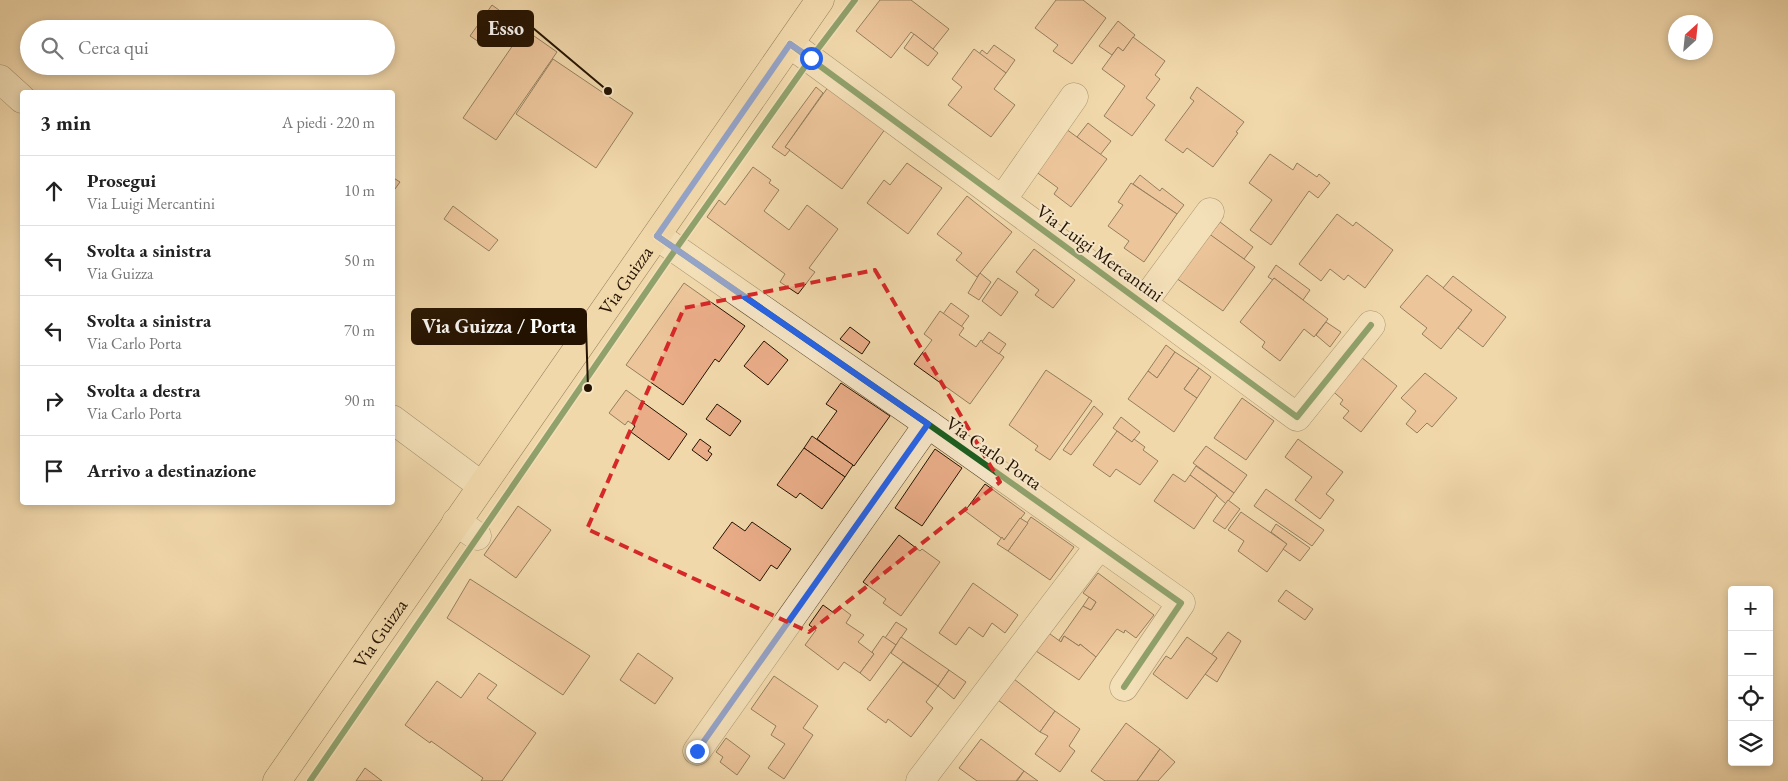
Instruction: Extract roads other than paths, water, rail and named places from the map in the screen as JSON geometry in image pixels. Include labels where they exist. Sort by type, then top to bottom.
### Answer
[{"type":"main road","name":"Via Guizza","points":[[277,781],[467,529],[482,486],[820,0]]},
{"type":"street","name":"Via Luigi Mercantini","points":[[790,44],[1297,417],[1371,325]]},
{"type":"street","points":[[0,79],[20,97]]},
{"type":"street","points":[[1002,200],[1074,97]]},
{"type":"street","name":"Via Luigi Mercantini","points":[[1143,303],[1210,212]]},
{"type":"street","name":"Via Carlo Porta","points":[[657,236],[1181,603],[1124,688]]},
{"type":"street","points":[[395,422],[482,486]]},
{"type":"street","name":"Via Carlo Porta","points":[[697,751],[928,424]]},
{"type":"street","points":[[920,781],[1099,546]]},
{"type":"place","name":"Esso","points":[[608,91]]},
{"type":"place","name":"Via Guizza / Porta","points":[[588,388]]}]
